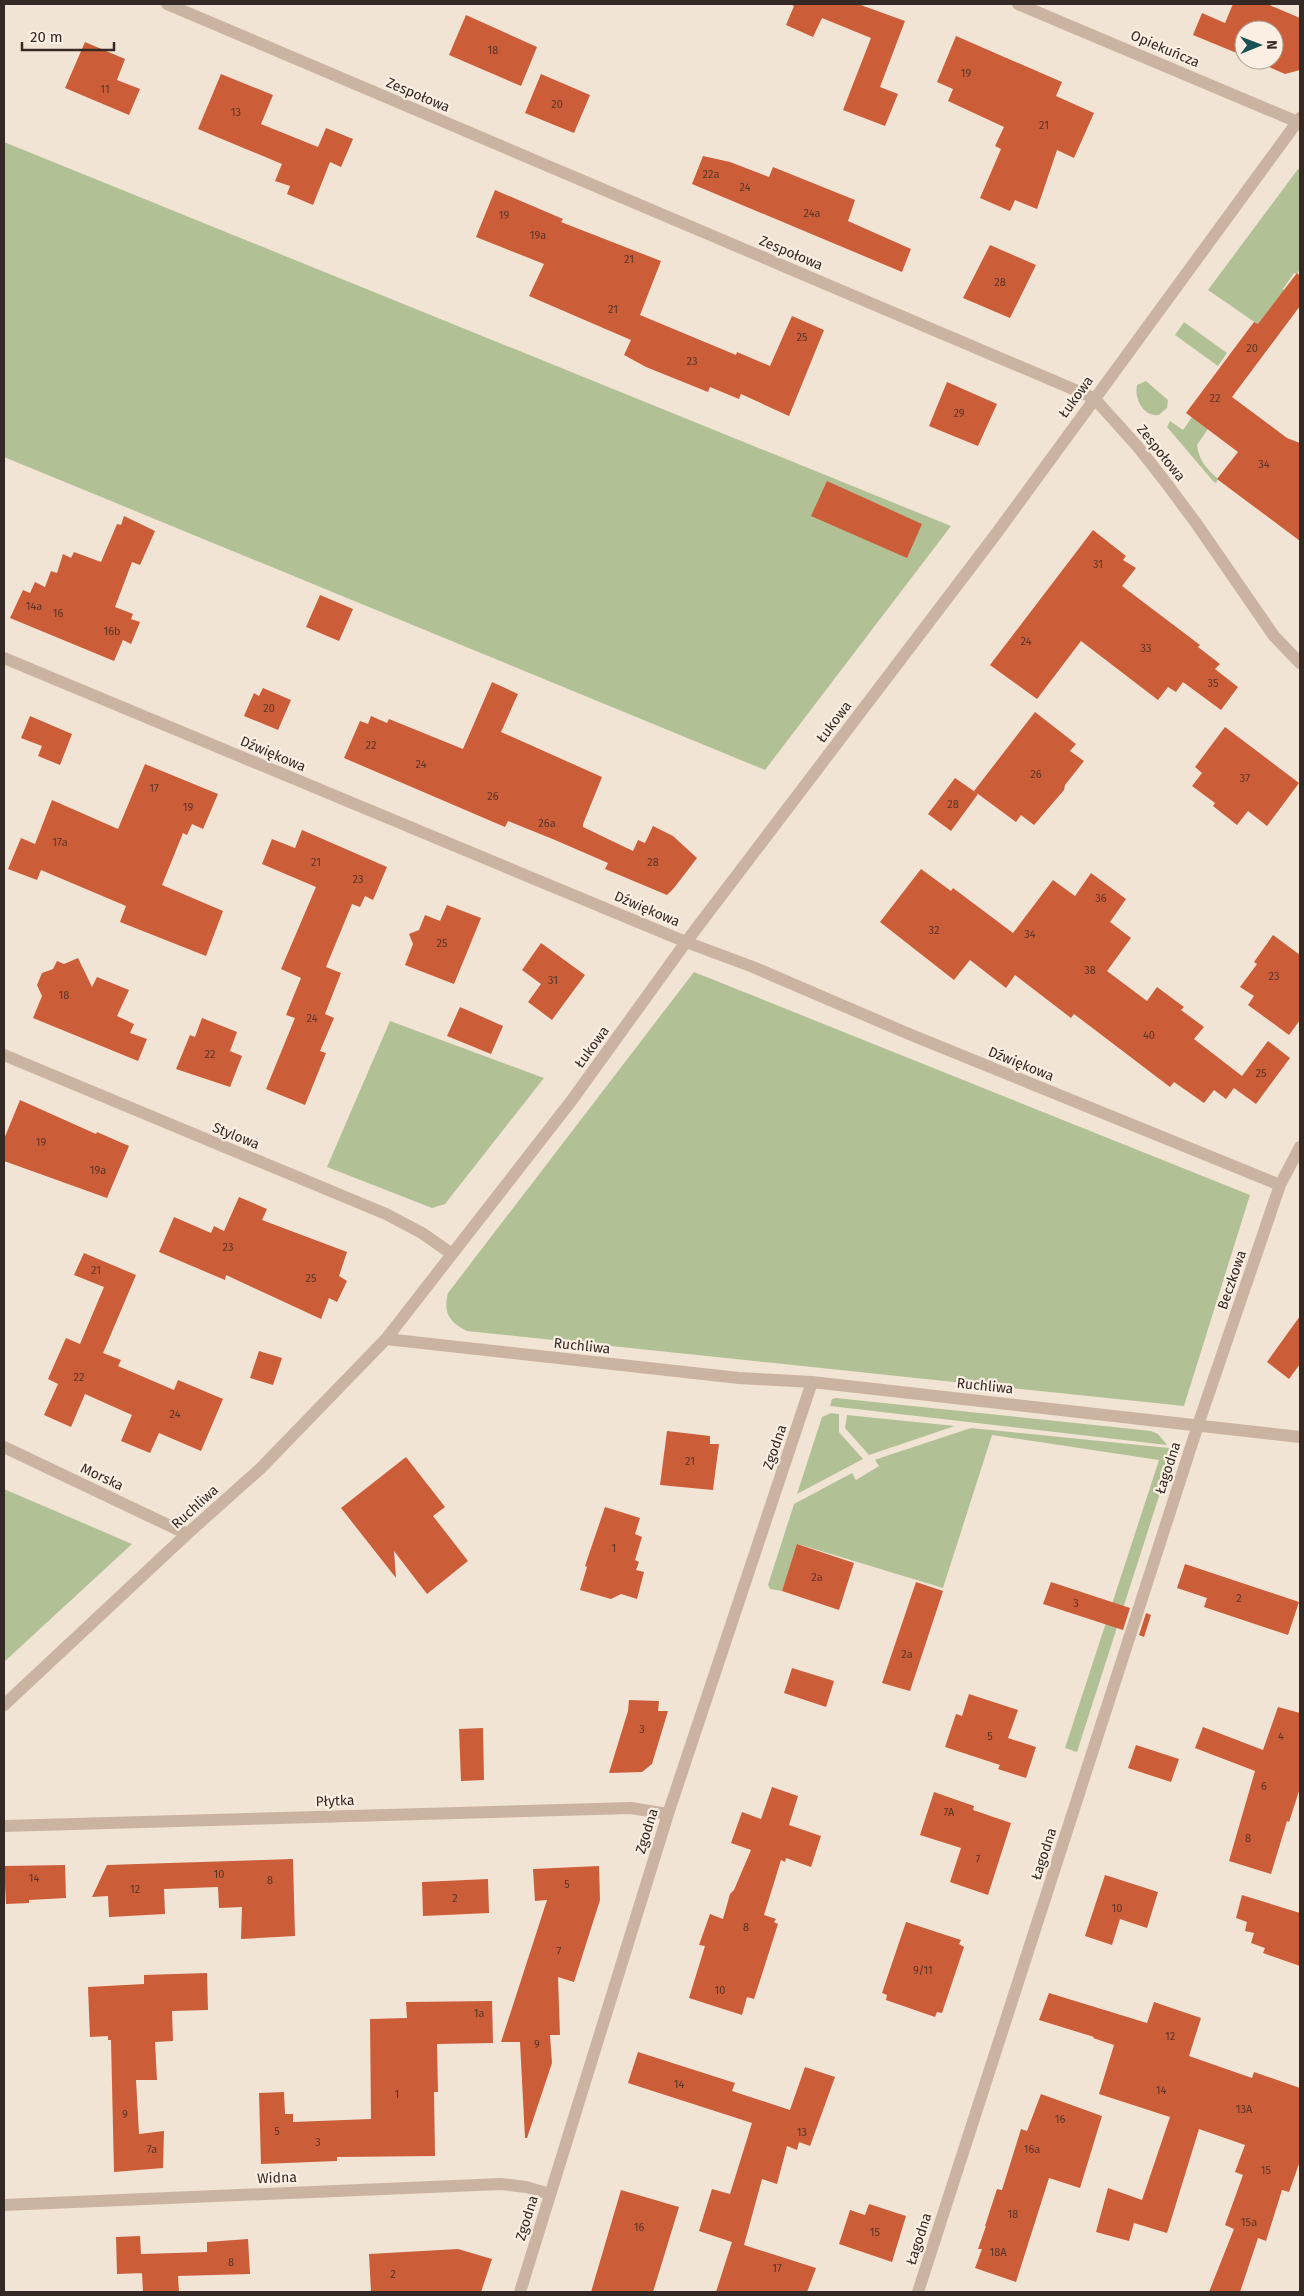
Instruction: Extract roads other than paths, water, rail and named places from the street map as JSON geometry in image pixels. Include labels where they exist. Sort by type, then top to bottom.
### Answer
[{"type":"street","name":"Zespołowa","points":[[167,4],[1094,398],[1138,447],[1164,480],[1274,636],[1300,663]]},
{"type":"street","name":"Opiekuńcza","points":[[1018,4],[1300,120]]},
{"type":"street","name":"Łukowa","points":[[386,1339],[572,1100],[686,942],[996,534],[1094,398],[1300,120]]},
{"type":"street","name":"Dźwiękowa","points":[[4,658],[686,942],[753,967],[909,1034],[1280,1185]]},
{"type":"street","name":"Stylowa","points":[[4,1055],[386,1214],[422,1234],[452,1254]]},
{"type":"street","name":"Beczkowa","points":[[1198,1425],[1280,1185],[1300,1147]]},
{"type":"street","name":"Ruchliwa","points":[[4,1705],[187,1534],[260,1469],[386,1339],[739,1378],[812,1382],[1300,1437]]},
{"type":"street","name":"Zgodna","points":[[520,2292],[668,1814],[812,1382]]},
{"type":"street","name":"Łagodna","points":[[918,2292],[1198,1425]]},
{"type":"street","name":"Morska","points":[[4,1448],[187,1534]]},
{"type":"street","name":"Płytka","points":[[4,1826],[632,1808],[668,1814]]},
{"type":"street","name":"Widna","points":[[4,2205],[501,2184],[526,2187],[550,2194]]}]
